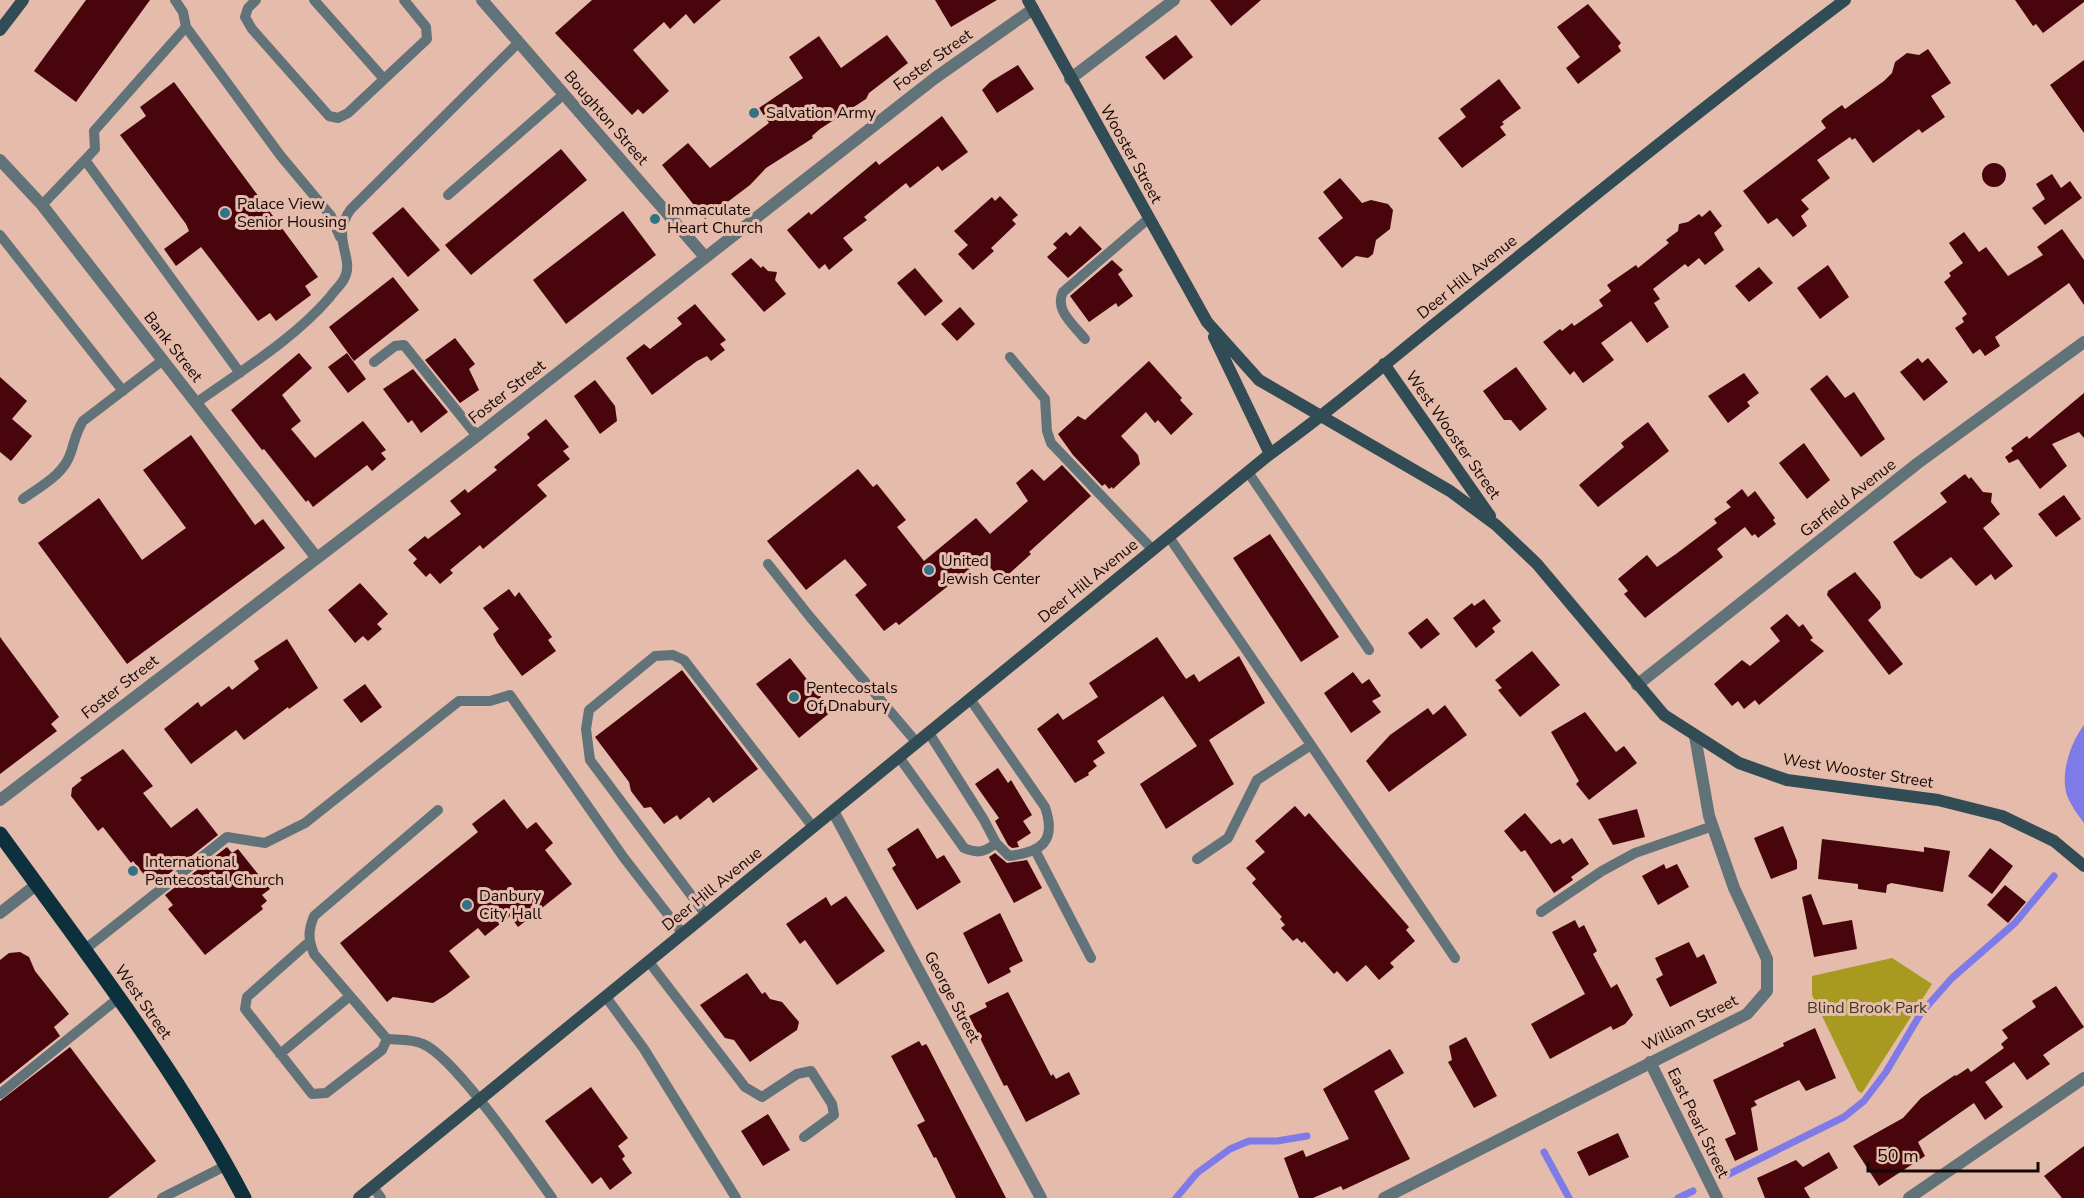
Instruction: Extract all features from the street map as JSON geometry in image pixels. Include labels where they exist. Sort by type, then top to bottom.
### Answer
[{"type":"main road","name":"West Street","points":[[0,834],[120,997],[227,1165],[244,1198]]},
{"type":"street","points":[[0,30],[22,0]]},
{"type":"street","name":"Boughton Street","points":[[482,0],[705,257]]},
{"type":"street","points":[[1070,79],[1174,0]]},
{"type":"street","name":"Deer Hill Avenue","points":[[360,1198],[1270,454],[1323,417],[1384,364],[1755,67],[1845,0]]},
{"type":"street","name":"Wooster Street","points":[[1031,5],[1070,79],[1207,322],[1270,454]]},
{"type":"street","name":"Foster Street","points":[[0,800],[477,436],[1031,5]]},
{"type":"street","name":"Bank Street","points":[[0,160],[42,205],[316,557]]},
{"type":"street","name":"Wooster Street","points":[[1207,322],[1258,380],[1323,417]]},
{"type":"street","name":"Garfield Avenue","points":[[1637,685],[1918,463],[2084,342]]},
{"type":"street","name":"West Wooster Street","points":[[1384,364],[1496,525]]},
{"type":"street","name":"West Wooster Street","points":[[1323,417],[1450,491],[1496,525],[1537,564],[1664,715],[1740,763],[1787,780],[1938,800],[2002,816],[2054,842],[2084,866]]},
{"type":"street","name":"William Street","points":[[1384,1198],[1747,1014],[1767,991],[1767,959],[1734,888],[1713,826],[1695,736]]},
{"type":"street","name":"George Street","points":[[833,811],[1041,1198]]},
{"type":"street","points":[[0,913],[36,885]]},
{"type":"street","name":"East Pearl Street","points":[[1650,1062],[1717,1198]]},
{"type":"street","points":[[1909,1198],[2084,1077]]},
{"type":"lane","points":[[175,0],[183,12],[186,27],[280,155],[331,216],[346,259],[346,278],[296,331],[196,403]]},
{"type":"lane","points":[[256,0],[248,8],[245,17],[252,29],[329,117],[338,118],[348,113],[426,39],[428,33],[404,0]]},
{"type":"lane","points":[[314,0],[384,79]]},
{"type":"lane","points":[[42,205],[95,149],[94,131],[186,27]]},
{"type":"lane","points":[[340,237],[344,218],[351,209],[519,42]]},
{"type":"lane","points":[[448,195],[564,94]]},
{"type":"lane","points":[[85,160],[240,373]]},
{"type":"lane","points":[[1085,339],[1061,309],[1059,298],[1063,292],[1148,219]]},
{"type":"lane","points":[[3,239],[123,391]]},
{"type":"lane","points":[[374,362],[395,346],[404,345],[477,436]]},
{"type":"lane","points":[[1010,357],[1045,399],[1047,431],[1051,443],[1153,550]]},
{"type":"lane","points":[[23,499],[65,467],[71,453],[75,433],[83,421],[163,360]]},
{"type":"lane","points":[[1248,472],[1369,650]]},
{"type":"lane","points":[[1168,537],[1455,958]]},
{"type":"lane","points":[[768,564],[916,743]]},
{"type":"lane","points":[[706,915],[590,760],[586,729],[589,710],[655,656],[673,655],[684,660],[813,827]]},
{"type":"lane","points":[[84,950],[227,837],[265,843],[305,823],[459,701],[490,701],[510,695],[624,858],[683,934]]},
{"type":"lane","points":[[928,733],[984,820],[996,843],[1009,856],[1035,850],[1047,840],[1050,822],[1045,807],[970,699]]},
{"type":"lane","points":[[1197,859],[1228,838],[1257,780],[1311,745]]},
{"type":"lane","points":[[899,757],[964,848],[973,852],[985,852],[996,843]]},
{"type":"lane","points":[[438,810],[314,916],[308,931],[309,942],[314,954],[387,1039],[423,1043],[442,1057],[479,1101],[552,1198]]},
{"type":"lane","points":[[1541,912],[1602,871],[1635,853],[1713,826]]},
{"type":"lane","points":[[1035,850],[1091,958]]},
{"type":"lane","points":[[309,942],[247,997],[245,1009],[312,1094],[326,1093],[382,1050],[387,1039]]},
{"type":"lane","points":[[649,962],[745,1087],[762,1097],[797,1074],[811,1071],[832,1104],[834,1115],[804,1137]]},
{"type":"lane","points":[[280,1054],[350,996]]},
{"type":"lane","points":[[606,996],[644,1049],[736,1198]]},
{"type":"lane","points":[[0,1094],[120,997]]},
{"type":"lane","points":[[162,1198],[227,1165]]},
{"type":"lane","points":[[373,1187],[381,1198]]},
{"type":"green space","name":"Blind Brook Park","points":[[1892,958],[1932,984],[1862,1093],[1858,1091],[1812,995],[1812,976]]},
{"type":"shaded area","points":[[2084,725],[2084,823],[2068,798],[2065,770],[2070,750]]},
{"type":"building","points":[[86,0],[150,0],[76,102],[34,71]]},
{"type":"building","points":[[592,0],[721,0],[694,24],[686,14],[670,29],[664,22],[633,50],[669,91],[643,114],[638,109],[632,115],[555,33]]},
{"type":"building","points":[[935,0],[997,0],[951,27]]},
{"type":"building","points":[[1210,0],[1261,0],[1231,26]]},
{"type":"building","points":[[2015,0],[2084,0],[2084,2],[2043,33],[2036,24],[2033,26]]},
{"type":"building","points":[[1588,4],[1621,43],[1618,46],[1621,51],[1578,84],[1566,68],[1580,57],[1557,27]]},
{"type":"building","points":[[887,35],[908,63],[869,93],[866,99],[820,129],[812,136],[813,138],[766,168],[750,185],[705,219],[662,165],[688,143],[710,168],[769,123],[759,108],[803,78],[789,57],[819,36],[841,68]]},
{"type":"building","points":[[1176,35],[1193,57],[1164,80],[1145,57]]},
{"type":"building","points":[[1928,49],[1951,83],[1931,96],[1945,117],[1922,133],[1919,129],[1873,163],[1855,138],[1852,140],[1850,137],[1817,160],[1830,178],[1801,200],[1809,209],[1801,216],[1807,226],[1793,237],[1777,218],[1768,224],[1743,191],[1826,128],[1821,121],[1824,118],[1842,105],[1845,109],[1884,81],[1892,73],[1895,62],[1907,53],[1919,55]]},
{"type":"building","points":[[2084,60],[2084,133],[2050,85]]},
{"type":"building","points":[[1018,65],[1034,89],[997,113],[982,90],[990,82]]},
{"type":"building","points":[[1499,79],[1521,108],[1502,122],[1504,124],[1500,127],[1506,135],[1462,168],[1438,138],[1466,117],[1460,109]]},
{"type":"building","name":"Palace View Senior Housing","points":[[174,82],[318,277],[305,286],[311,295],[276,321],[270,313],[258,321],[201,247],[176,266],[164,249],[189,231],[120,135],[146,116],[140,107]]},
{"type":"building","points":[[942,116],[968,152],[942,171],[938,166],[910,188],[906,183],[864,217],[867,220],[843,238],[853,250],[829,270],[825,264],[819,269],[787,230],[809,212],[811,215],[876,161],[879,165]]},
{"type":"building","points":[[561,149],[587,180],[471,275],[445,245]]},
{"type":"building","points":[[1994,163],[2003,166],[2006,175],[2003,184],[1994,187],[1985,184],[1982,175],[1985,166]]},
{"type":"building","points":[[2052,174],[2061,188],[2070,181],[2082,198],[2045,225],[2032,208],[2045,199],[2036,184]]},
{"type":"building","points":[[1340,178],[1362,203],[1371,200],[1388,204],[1393,210],[1390,229],[1376,240],[1373,254],[1368,258],[1356,256],[1342,268],[1318,238],[1343,218],[1323,192]]},
{"type":"building","points":[[1000,196],[1018,215],[1012,220],[1016,224],[991,248],[994,251],[973,270],[958,254],[968,245],[954,231],[992,197],[995,201]]},
{"type":"building","points":[[403,207],[440,250],[408,277],[372,233]]},
{"type":"building","points":[[1710,210],[1722,226],[1714,233],[1724,250],[1705,265],[1699,258],[1688,267],[1685,264],[1653,289],[1660,299],[1654,303],[1669,327],[1647,343],[1631,321],[1601,343],[1614,360],[1583,383],[1574,371],[1570,375],[1543,342],[1560,329],[1562,331],[1572,323],[1574,326],[1603,306],[1599,300],[1611,291],[1607,285],[1636,265],[1638,268],[1669,243],[1666,240],[1678,231],[1679,224],[1688,222],[1699,214],[1702,217]]},
{"type":"building","points":[[623,211],[656,255],[566,324],[533,280]]},
{"type":"building","points":[[1080,226],[1102,249],[1068,278],[1047,257],[1057,248],[1053,244],[1066,232],[1070,236]]},
{"type":"building","points":[[2062,229],[2084,260],[2084,305],[2069,283],[1995,337],[2000,346],[1985,356],[1980,349],[1973,354],[1955,328],[1964,322],[1962,318],[1967,314],[1944,282],[1951,276],[1949,273],[1963,263],[1949,243],[1964,232],[1979,252],[1986,247],[2008,276],[2043,255],[2037,247]]},
{"type":"building","points":[[751,258],[761,268],[763,266],[768,271],[777,272],[775,280],[786,294],[764,312],[731,274]]},
{"type":"building","points":[[1112,260],[1123,270],[1118,274],[1133,296],[1118,307],[1116,303],[1089,322],[1070,296]]},
{"type":"building","points":[[1828,265],[1849,297],[1820,319],[1797,288]]},
{"type":"building","points":[[1759,267],[1773,283],[1749,302],[1735,286]]},
{"type":"building","points":[[915,268],[943,301],[925,316],[897,283]]},
{"type":"building","points":[[393,277],[419,310],[354,361],[329,327]]},
{"type":"building","points":[[695,304],[726,340],[720,344],[725,350],[711,361],[707,356],[697,361],[652,395],[626,358],[644,344],[650,349],[682,324],[677,318]]},
{"type":"building","points":[[960,307],[975,324],[957,341],[941,324]]},
{"type":"building","points":[[455,338],[475,364],[469,369],[479,390],[460,403],[425,360]]},
{"type":"building","points":[[299,353],[312,368],[282,395],[301,421],[291,429],[315,458],[363,421],[386,450],[381,453],[386,459],[372,471],[367,465],[313,507],[308,500],[306,502],[264,449],[262,450],[231,410]]},
{"type":"building","points":[[347,353],[366,379],[348,393],[328,367]]},
{"type":"building","points":[[1918,358],[1922,363],[1928,358],[1948,382],[1924,401],[1900,372]]},
{"type":"building","points":[[1149,361],[1193,414],[1171,435],[1158,420],[1155,423],[1146,412],[1121,436],[1138,455],[1140,464],[1113,489],[1112,487],[1109,489],[1105,484],[1102,486],[1073,455],[1058,434],[1078,416],[1085,420]]},
{"type":"building","points":[[1516,367],[1547,409],[1520,431],[1511,420],[1504,420],[1483,391]]},
{"type":"building","points":[[413,369],[448,412],[421,433],[412,420],[408,423],[383,389]]},
{"type":"building","points":[[1744,373],[1759,393],[1747,402],[1750,406],[1728,423],[1708,396]]},
{"type":"building","points":[[1827,375],[1845,398],[1854,392],[1885,439],[1861,457],[1810,389]]},
{"type":"building","points":[[0,377],[27,401],[12,419],[32,436],[11,461],[0,452]]},
{"type":"building","points":[[595,380],[615,406],[617,421],[600,434],[574,396]]},
{"type":"building","points":[[2084,393],[2084,438],[2079,432],[2052,444],[2067,466],[2040,489],[2018,459],[2009,463],[2005,457],[2013,451],[2011,448],[2027,436],[2029,439]]},
{"type":"building","points":[[546,419],[569,447],[563,451],[570,459],[537,485],[547,496],[483,549],[480,545],[450,570],[453,573],[440,584],[430,573],[426,577],[413,563],[417,559],[408,550],[425,536],[428,539],[461,514],[450,501],[465,489],[468,493],[497,470],[494,467],[530,438],[527,434]]},
{"type":"building","points":[[1648,422],[1669,451],[1598,507],[1579,485],[1624,447],[1621,443]]},
{"type":"building","points":[[191,435],[255,525],[263,519],[285,548],[127,664],[38,543],[99,498],[142,560],[186,528],[143,470]]},
{"type":"building","points":[[1804,443],[1830,480],[1807,499],[1779,463]]},
{"type":"building","points":[[1062,465],[1091,496],[1029,552],[1031,554],[1002,580],[982,559],[899,625],[896,622],[884,631],[855,595],[867,585],[845,559],[806,590],[767,541],[858,469],[873,487],[877,484],[906,520],[897,527],[924,561],[976,518],[990,534],[1028,501],[1016,483],[1032,469],[1044,481]]},
{"type":"building","points":[[1965,474],[1969,479],[1971,477],[1983,492],[1992,493],[1991,502],[2000,514],[1983,528],[2013,566],[1995,580],[1991,574],[1976,586],[1951,557],[1921,579],[1915,575],[1893,542],[1947,502],[1940,493]]},
{"type":"building","points":[[1742,489],[1748,497],[1755,491],[1775,518],[1773,520],[1776,524],[1758,538],[1755,534],[1752,536],[1745,527],[1717,549],[1723,557],[1645,618],[1624,594],[1628,591],[1618,579],[1647,555],[1657,567],[1676,554],[1717,523],[1714,519],[1731,507],[1726,502]]},
{"type":"building","points":[[2064,495],[2081,519],[2056,537],[2038,514]]},
{"type":"building","points":[[1270,534],[1339,637],[1301,662],[1233,558]]},
{"type":"building","points":[[1855,572],[1880,602],[1881,608],[1868,620],[1903,664],[1889,675],[1827,595],[1828,591]]},
{"type":"building","points":[[360,583],[388,614],[377,624],[382,629],[368,641],[363,636],[355,643],[328,610]]},
{"type":"building","points":[[509,589],[515,597],[519,592],[552,637],[548,640],[556,651],[522,676],[497,642],[493,634],[499,629],[483,608]]},
{"type":"building","points":[[1484,599],[1501,621],[1492,628],[1495,632],[1476,648],[1453,618],[1472,603],[1474,606]]},
{"type":"building","points":[[1787,614],[1799,627],[1803,624],[1813,638],[1810,640],[1824,651],[1759,705],[1755,700],[1744,709],[1738,701],[1732,706],[1714,684],[1742,660],[1750,666],[1780,641],[1770,628]]},
{"type":"building","points":[[1427,618],[1440,634],[1421,649],[1408,633]]},
{"type":"building","points":[[0,637],[59,717],[51,724],[57,731],[0,774]]},
{"type":"building","points":[[1157,637],[1186,679],[1194,674],[1199,682],[1239,656],[1265,703],[1209,740],[1234,784],[1166,829],[1140,784],[1197,746],[1163,696],[1097,741],[1105,753],[1093,761],[1097,766],[1088,773],[1089,775],[1075,783],[1037,729],[1058,713],[1063,720],[1098,697],[1089,683]]},
{"type":"building","points":[[287,639],[318,688],[244,740],[236,730],[191,764],[164,729],[198,702],[201,707],[229,686],[232,690],[259,669],[254,661]]},
{"type":"building","points":[[1532,651],[1560,685],[1520,717],[1498,690],[1502,688],[1495,680]]},
{"type":"building","points":[[790,658],[832,711],[799,738],[756,684]]},
{"type":"building","points":[[682,670],[758,769],[713,803],[709,797],[680,820],[677,815],[664,824],[651,807],[644,808],[631,791],[629,782],[595,737]]},
{"type":"building","points":[[1353,672],[1362,684],[1369,679],[1381,696],[1372,701],[1381,712],[1351,733],[1324,693]]},
{"type":"building","points":[[365,684],[382,707],[361,723],[343,700]]},
{"type":"building","points":[[1445,705],[1467,735],[1389,792],[1366,761],[1390,735],[1428,708],[1433,715]]},
{"type":"building","points":[[1585,712],[1616,752],[1624,746],[1637,763],[1589,800],[1576,784],[1579,781],[1551,732]]},
{"type":"building","points":[[123,749],[153,786],[143,793],[171,828],[197,808],[218,835],[156,884],[149,875],[146,877],[133,861],[131,863],[103,827],[98,831],[71,796],[72,788],[82,780],[80,778]]},
{"type":"building","points":[[998,768],[1008,783],[1011,780],[1032,815],[1023,821],[1031,833],[1017,842],[1019,847],[1012,848],[1008,845],[995,821],[999,818],[975,784]]},
{"type":"building","name":"Danbury City Hall","points":[[504,799],[527,829],[536,822],[553,843],[545,850],[572,884],[518,927],[510,916],[485,936],[478,928],[449,951],[470,977],[446,995],[433,1003],[393,997],[387,1002],[340,943],[478,832],[472,824]]},
{"type":"building","points":[[1295,806],[1305,817],[1309,813],[1409,927],[1406,930],[1415,941],[1390,963],[1394,967],[1379,980],[1366,965],[1347,982],[1337,971],[1334,974],[1304,941],[1302,943],[1297,938],[1293,941],[1281,928],[1285,925],[1280,919],[1282,917],[1252,883],[1256,879],[1246,868],[1265,852],[1255,841]]},
{"type":"building","points":[[1637,809],[1645,837],[1613,845],[1598,819]]},
{"type":"building","points":[[1525,813],[1551,844],[1560,839],[1563,844],[1572,838],[1589,864],[1571,877],[1573,880],[1554,893],[1525,850],[1521,852],[1504,831]]},
{"type":"building","points":[[1783,826],[1797,861],[1797,869],[1771,879],[1754,838]]},
{"type":"building","points":[[918,828],[937,859],[944,855],[961,882],[917,910],[892,868],[896,865],[887,849]]},
{"type":"building","points":[[1822,839],[1924,852],[1924,847],[1950,851],[1943,892],[1891,883],[1887,885],[1886,893],[1858,889],[1858,884],[1818,879]]},
{"type":"building","points":[[227,847],[232,853],[238,849],[270,889],[262,895],[267,901],[261,906],[263,909],[205,955],[168,909],[173,905],[165,895]]},
{"type":"building","points":[[1990,848],[2013,866],[1992,894],[1968,876]]},
{"type":"building","points":[[995,853],[1007,863],[1027,860],[1042,888],[1014,903],[989,857]]},
{"type":"building","points":[[1664,864],[1666,869],[1677,864],[1689,887],[1658,905],[1642,876]]},
{"type":"building","points":[[2005,885],[2026,902],[2008,923],[1987,905]]},
{"type":"building","points":[[1811,894],[1823,925],[1852,920],[1857,949],[1814,957],[1802,897]]},
{"type":"building","points":[[846,896],[885,951],[837,985],[805,940],[800,944],[786,924],[826,897],[831,906]]},
{"type":"building","points":[[1000,913],[1023,961],[1009,968],[1011,972],[988,984],[963,933]]},
{"type":"building","points":[[1575,920],[1579,928],[1584,925],[1597,951],[1593,954],[1611,988],[1617,984],[1633,1015],[1625,1024],[1613,1030],[1611,1026],[1550,1059],[1531,1024],[1585,994],[1552,932]]},
{"type":"building","points":[[1689,942],[1697,958],[1704,954],[1717,983],[1670,1007],[1656,979],[1663,975],[1655,958]]},
{"type":"building","points":[[20,952],[29,957],[35,971],[69,1014],[54,1027],[60,1036],[0,1084],[0,960],[9,953]]},
{"type":"building","points":[[747,973],[762,994],[765,992],[770,999],[782,1002],[799,1022],[797,1030],[750,1062],[734,1040],[725,1038],[700,1005]]},
{"type":"building","points":[[2056,986],[2084,1027],[2043,1055],[2050,1064],[2027,1080],[2014,1062],[1985,1082],[2003,1107],[1985,1120],[1974,1103],[1918,1142],[1925,1156],[1879,1186],[1853,1146],[1903,1118],[1921,1098],[1955,1075],[1968,1068],[1971,1072],[2004,1048],[2001,1044],[2008,1038],[2002,1030],[2036,1007],[2032,1001]]},
{"type":"building","points":[[1008,992],[1051,1076],[1053,1074],[1056,1079],[1069,1072],[1080,1094],[1026,1122],[1007,1085],[1004,1086],[969,1016],[987,1007],[985,1003]]},
{"type":"building","points":[[1815,1028],[1836,1078],[1806,1091],[1799,1080],[1754,1101],[1757,1105],[1751,1108],[1758,1150],[1735,1161],[1725,1139],[1736,1134],[1713,1080],[1784,1046],[1783,1043]]},
{"type":"building","points":[[1466,1037],[1497,1096],[1474,1108],[1448,1062],[1452,1060],[1449,1046]]},
{"type":"building","points":[[919,1041],[922,1046],[926,1044],[928,1047],[1006,1198],[956,1198],[917,1125],[925,1121],[891,1056]]},
{"type":"building","points":[[70,1047],[156,1161],[108,1198],[0,1198],[0,1101]]},
{"type":"building","points":[[1390,1049],[1404,1073],[1374,1091],[1410,1159],[1343,1190],[1341,1186],[1313,1198],[1299,1198],[1284,1158],[1303,1150],[1306,1157],[1349,1139],[1323,1089]]},
{"type":"building","points":[[591,1087],[628,1138],[618,1146],[625,1156],[622,1159],[632,1173],[610,1190],[601,1177],[592,1184],[545,1121]]},
{"type":"building","points":[[768,1114],[790,1150],[763,1166],[741,1131]]},
{"type":"building","points":[[1618,1133],[1629,1157],[1589,1176],[1577,1152]]},
{"type":"building","points":[[2084,1146],[2084,1198],[2062,1198],[2044,1176]]},
{"type":"building","points":[[1829,1152],[1838,1168],[1804,1188],[1810,1198],[1765,1198],[1757,1178],[1796,1160],[1803,1167]]},
{"type":"waterway","points":[[1727,1175],[1844,1117],[1864,1101],[1886,1072],[1921,1013],[1952,978],[2015,923],[2054,876]]},
{"type":"waterway","points":[[1176,1198],[1197,1173],[1230,1149],[1249,1141],[1277,1141],[1307,1136]]},
{"type":"waterway","points":[[1544,1152],[1569,1198]]},
{"type":"waterway","points":[[1678,1198],[1693,1191]]},
{"type":"place","name":"Salvation Army","points":[[754,113]]},
{"type":"place","name":"Palace View Senior Housing","points":[[225,213]]},
{"type":"place","name":"Immaculate Heart Church","points":[[655,219]]},
{"type":"place","name":"United Jewish Center","points":[[929,570]]},
{"type":"place","name":"Pentecostals Of Dnabury","points":[[794,697]]},
{"type":"place","name":"International Pentecostal Church","points":[[133,871]]},
{"type":"place","name":"Danbury City Hall","points":[[467,905]]}]
